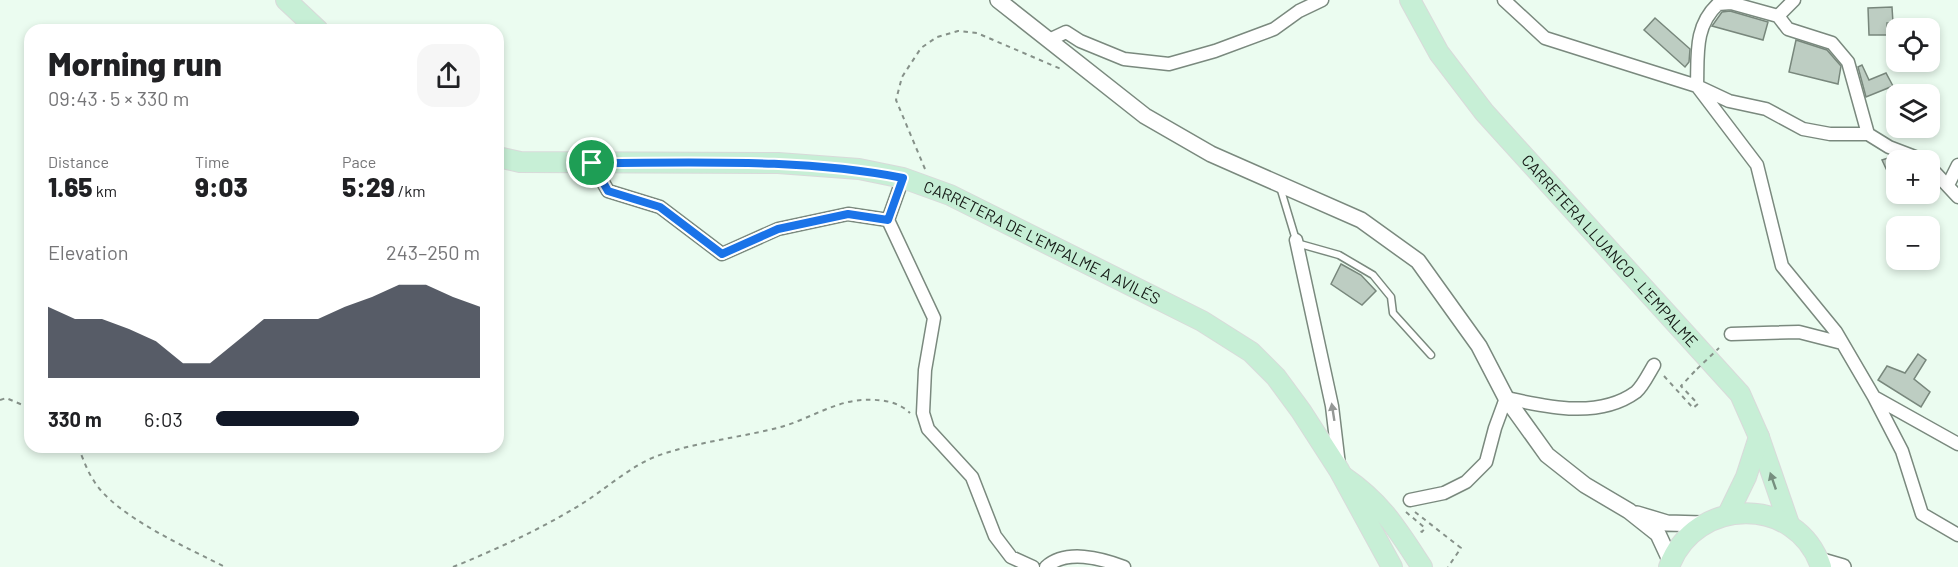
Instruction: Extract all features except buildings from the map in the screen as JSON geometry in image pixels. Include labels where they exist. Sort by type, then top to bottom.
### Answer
[{"type":"main road","points":[[286,0],[312,24]]},
{"type":"main road","name":"CARRETERA LLUANCO - L'EMPALME","points":[[1410,0],[1438,53],[1484,112],[1740,394],[1759,436],[1789,524]]},
{"type":"main road","name":"CARRETERA DE L'EMPALME A AVILÉS","points":[[504,158],[520,162],[778,163],[859,169],[903,178],[950,195],[1228,336],[1276,377],[1340,472],[1392,567]]},
{"type":"main road","points":[[1728,513],[1746,477],[1759,436]]},
{"type":"main road","points":[[1340,472],[1368,493],[1385,511],[1414,564]]},
{"type":"main road","points":[[1360,510],[1378,522],[1414,564]]},
{"type":"main road","points":[[1670,565],[1689,535],[1702,524],[1728,513],[1749,512],[1770,515],[1789,524],[1807,540],[1820,564]]},
{"type":"street","points":[[998,0],[1145,116],[1211,154],[1361,220],[1418,261],[1479,346],[1506,398],[1547,455],[1585,485],[1629,511],[1658,534],[1670,565]]},
{"type":"street","points":[[1049,40],[1066,32],[1080,41],[1124,59],[1169,64],[1215,51],[1274,29],[1299,11],[1322,0]]},
{"type":"street","points":[[1504,0],[1545,38],[1697,86],[1729,100],[1766,109],[1803,129],[1830,134],[1868,134],[1897,150]]},
{"type":"street","points":[[1778,16],[1794,0]]},
{"type":"street","points":[[1868,134],[1848,62],[1832,43],[1788,29],[1778,16],[1731,3],[1718,4],[1706,15],[1698,38],[1697,86],[1756,165],[1782,266],[1842,342],[1874,397],[1902,451],[1922,514],[1958,535]]},
{"type":"street","points":[[592,163],[608,191],[660,207],[722,254],[790,226],[848,214],[888,220]]},
{"type":"street","points":[[1948,185],[1958,165]]},
{"type":"street","points":[[1940,177],[1958,197]]},
{"type":"street","points":[[903,178],[888,220],[934,318],[925,370],[923,413],[928,429],[972,477],[996,536],[1011,557],[1033,567]]},
{"type":"street","points":[[1296,240],[1332,406],[1340,472]]},
{"type":"street","points":[[1731,334],[1799,332],[1842,342]]},
{"type":"street","points":[[1506,398],[1573,409],[1609,404],[1636,392],[1654,365]]},
{"type":"street","points":[[1874,397],[1958,444]]},
{"type":"street","points":[[1410,500],[1444,493],[1466,482],[1486,462],[1506,398]]},
{"type":"street","points":[[1629,511],[1667,523],[1702,524]]},
{"type":"street","points":[[1046,567],[1054,560],[1083,556],[1124,567]]},
{"type":"street","points":[[1820,564],[1843,567]]},
{"type":"lane","points":[[1279,182],[1296,240],[1339,255],[1373,275],[1391,297],[1393,313],[1431,355]]},
{"type":"path","points":[[928,187],[924,163],[904,124],[896,100],[902,76],[921,48],[937,37],[958,30],[976,33],[1063,70]]},
{"type":"path","points":[[1654,365],[1693,408],[1698,404],[1681,386],[1719,348]]},
{"type":"path","points":[[0,400],[6,398],[24,406]]},
{"type":"path","points":[[453,567],[516,541],[579,505],[655,456],[715,440],[777,428],[805,420],[846,402],[864,400],[886,401],[904,407],[928,429]]},
{"type":"path","points":[[81,453],[94,481],[110,501],[169,539],[225,567]]},
{"type":"route","points":[[592,163],[778,163],[859,169],[903,178],[888,220],[848,214],[778,229],[722,254],[660,207],[608,191],[592,163]]}]
